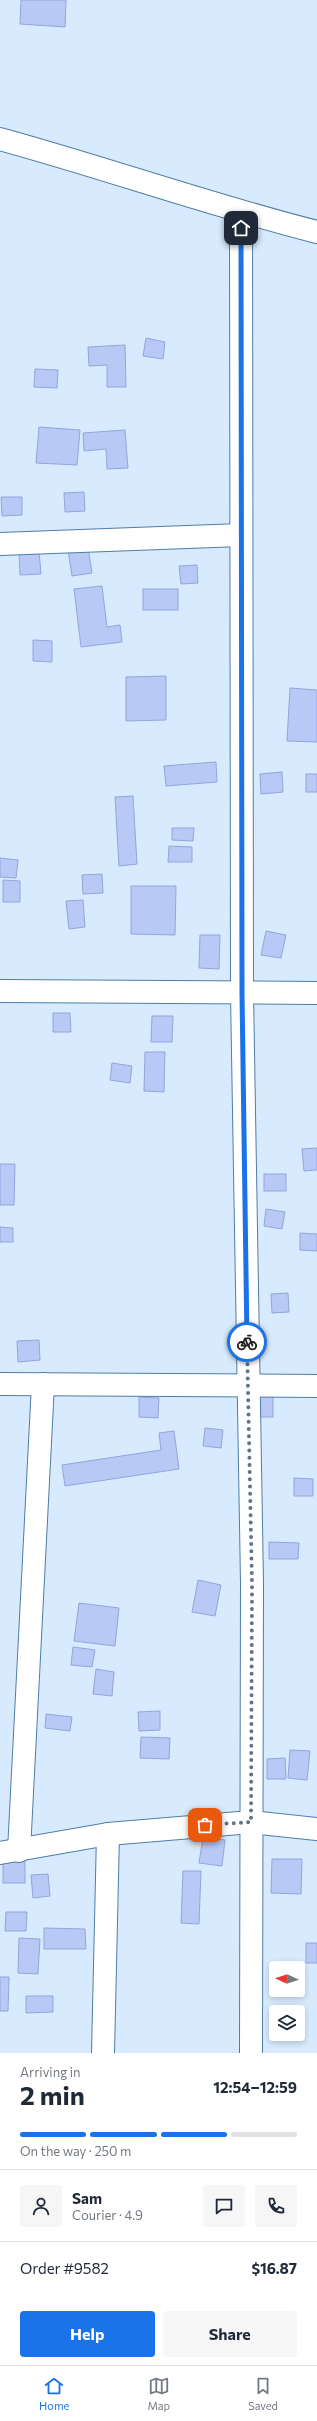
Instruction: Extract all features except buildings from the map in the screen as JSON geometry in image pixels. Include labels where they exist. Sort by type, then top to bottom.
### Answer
[{"type":"street","points":[[0,140],[61,156],[241,213],[317,232]]},
{"type":"street","points":[[241,213],[242,993],[252,1583],[251,2053]]},
{"type":"street","points":[[0,544],[241,535]]},
{"type":"street","points":[[0,991],[317,993]]},
{"type":"street","points":[[0,1384],[317,1386]]},
{"type":"street","points":[[43,1384],[9,1852],[108,1834],[251,1822],[317,1829]]},
{"type":"street","points":[[103,2053],[108,1834]]},
{"type":"way so far","points":[[205,1825],[251,1822],[252,1583],[247,1342]]},
{"type":"route","points":[[241,228],[242,993],[247,1342]]}]
